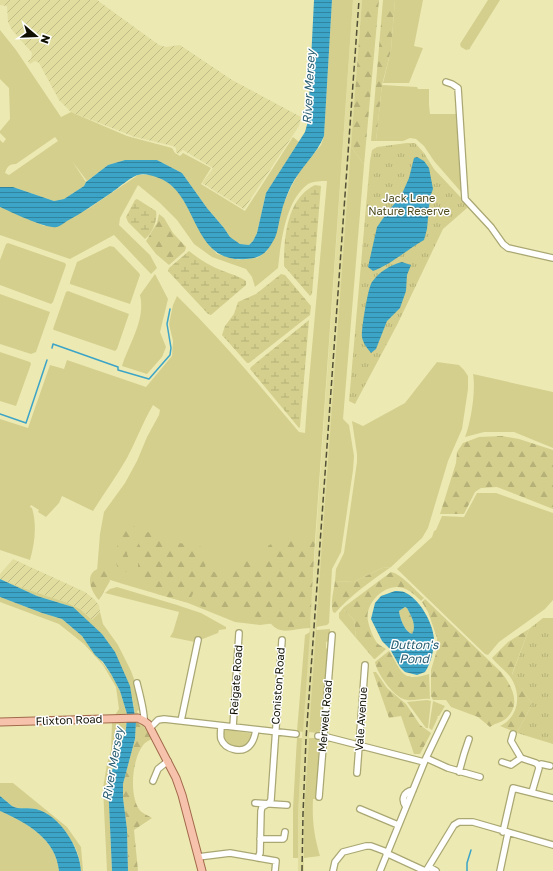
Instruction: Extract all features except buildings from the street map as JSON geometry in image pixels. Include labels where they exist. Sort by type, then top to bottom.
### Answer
[{"type":"main road","name":"Flixton Road","points":[[0,722],[123,718],[141,719]]},
{"type":"main road","points":[[141,719],[150,728],[168,761],[182,795],[202,871]]},
{"type":"street","points":[[446,82],[458,88],[465,199],[508,248],[553,258]]},
{"type":"street","name":"Reigate Road","points":[[233,727],[239,633]]},
{"type":"street","name":"Merwell Road","points":[[319,797],[321,736],[332,635]]},
{"type":"street","points":[[181,721],[198,640]]},
{"type":"street","name":"Coniston Road","points":[[260,839],[262,807],[271,800],[282,640]]},
{"type":"street","name":"Vale Avenue","points":[[357,773],[365,665]]},
{"type":"street","points":[[137,683],[145,716],[141,719]]},
{"type":"street","points":[[380,871],[406,807],[403,802],[403,797],[407,792],[413,790],[425,760],[447,714]]},
{"type":"street","points":[[150,728],[161,719],[296,734]]},
{"type":"street","points":[[221,726],[222,741],[227,747],[234,750],[243,750],[250,746],[256,730]]},
{"type":"street","points":[[513,734],[511,742],[521,758],[538,765],[541,764],[550,766]]},
{"type":"street","points":[[321,736],[425,760],[459,772],[480,777]]},
{"type":"street","points":[[459,772],[466,741]]},
{"type":"street","points":[[502,762],[511,765],[521,758]]},
{"type":"street","points":[[153,781],[158,769],[168,761]]},
{"type":"street","points":[[532,792],[539,768],[538,765]]},
{"type":"street","points":[[500,871],[513,788],[553,798]]},
{"type":"street","points":[[255,802],[287,804]]},
{"type":"street","points":[[360,809],[398,824]]},
{"type":"street","points":[[427,870],[454,825],[459,822],[479,824],[553,845]]},
{"type":"street","points":[[258,858],[260,839],[283,839],[285,832]]},
{"type":"street","points":[[333,871],[337,858],[343,852],[371,846],[427,870],[436,871]]},
{"type":"street","points":[[198,857],[230,853],[276,861],[275,871]]},
{"type":"shaded area","points":[[0,0],[97,0],[159,45],[166,47],[180,45],[232,80],[301,117],[299,126],[244,209],[202,183],[213,168],[183,150],[178,154],[176,152],[176,148],[173,146],[135,137],[71,112],[59,100],[39,63],[35,61],[30,64],[28,61],[31,59],[32,53],[12,30],[8,22],[7,6],[0,5]]},
{"type":"shaded area","points":[[353,0],[362,0],[304,812],[304,871],[298,871],[298,815],[302,738]]},
{"type":"shaded area","points":[[13,559],[85,592],[99,605],[100,612],[92,620],[80,609],[68,603],[0,579],[0,574]]},
{"type":"green space","points":[[332,0],[353,0],[315,541],[310,541],[276,623],[260,625],[235,622],[188,603],[104,578],[97,571],[100,534],[104,512],[125,483],[159,415],[160,410],[153,405],[127,458],[93,511],[62,496],[59,503],[46,517],[31,505],[30,507],[32,508],[34,514],[35,527],[30,560],[0,550],[0,419],[28,428],[50,365],[64,369],[67,360],[146,387],[172,356],[173,341],[169,324],[173,305],[177,296],[225,346],[299,432],[305,433],[327,181],[310,183],[300,191],[289,211],[283,234],[278,268],[255,287],[252,277],[246,269],[212,257],[194,244],[177,220],[160,203],[138,185],[120,218],[119,225],[150,255],[157,268],[151,274],[114,235],[70,259],[0,235],[0,207],[44,226],[88,209],[138,175],[152,175],[162,178],[177,190],[209,245],[217,254],[239,260],[257,258],[267,251],[292,185],[302,168],[321,145],[324,136]]},
{"type":"green space","points":[[362,0],[379,0],[364,165],[351,146]]},
{"type":"green space","points":[[383,0],[395,0],[391,50],[382,85],[376,141],[371,141]]},
{"type":"green space","points":[[395,0],[423,0],[414,46],[423,48],[409,83],[383,83],[391,50]]},
{"type":"green space","points":[[488,0],[500,0],[470,49],[466,50],[461,47],[460,44]]},
{"type":"green space","points":[[0,30],[16,50],[61,117],[71,112],[127,136],[172,148],[175,153],[180,156],[183,153],[211,168],[201,184],[245,211],[293,137],[299,142],[266,193],[257,233],[253,241],[249,245],[240,244],[230,237],[182,173],[157,160],[125,160],[108,165],[87,181],[72,161],[86,182],[84,186],[64,199],[54,201],[13,187],[0,187],[0,140],[3,143],[6,139],[0,131],[10,119],[9,88],[0,79]],"holes":[[[55,137],[58,141],[9,175],[5,173],[10,165],[16,164]]]},
{"type":"green space","points":[[382,85],[429,89],[430,114],[458,114],[462,193],[434,161],[424,146],[416,139],[410,138],[403,141],[376,141]]},
{"type":"green space","name":"Jack Lane Nature Reserve","points":[[415,143],[424,153],[434,169],[465,202],[467,208],[443,229],[398,323],[355,404],[349,401],[372,150],[377,147]]},
{"type":"green space","points":[[351,146],[364,165],[343,419],[349,425],[354,456],[353,470],[341,552],[332,569],[329,623],[327,625],[316,627]]},
{"type":"green space","points":[[315,185],[321,186],[312,294],[310,296],[284,266],[284,255],[286,232],[292,210],[305,191]]},
{"type":"green space","points":[[137,199],[156,211],[154,226],[150,234],[145,239],[128,222],[126,217]]},
{"type":"green space","points":[[159,214],[164,218],[173,233],[186,247],[185,251],[169,265],[156,254],[146,241],[157,223]]},
{"type":"green space","points":[[8,243],[65,263],[66,265],[51,304],[0,285],[0,260],[6,244]]},
{"type":"green space","points":[[110,246],[114,247],[140,275],[130,304],[70,284],[77,262]]},
{"type":"green space","points":[[189,251],[209,265],[238,276],[246,281],[246,285],[211,315],[208,314],[168,271],[169,268]]},
{"type":"green space","points":[[155,274],[168,299],[160,332],[166,347],[162,357],[147,374],[122,366],[139,322],[141,313],[140,295]]},
{"type":"green space","points":[[281,274],[285,275],[311,306],[310,315],[249,363],[247,363],[222,335],[225,326],[234,314],[238,302],[256,294]]},
{"type":"green space","points":[[68,291],[129,314],[115,351],[53,329],[66,292]]},
{"type":"green space","points":[[0,294],[50,312],[36,352],[31,354],[0,344]]},
{"type":"green space","points":[[309,320],[300,427],[299,428],[250,369]]},
{"type":"green space","points":[[0,352],[30,362],[31,364],[16,406],[0,401]]},
{"type":"green space","points":[[437,362],[459,365],[468,376],[468,389],[462,429],[448,461],[428,528],[422,538],[391,567],[382,568],[354,582],[335,581],[336,569],[344,553],[357,462],[352,421],[363,426],[405,403]]},
{"type":"green space","points":[[473,374],[553,392],[553,448],[514,432],[484,432],[465,437],[472,406],[474,388]]},
{"type":"green space","points":[[502,436],[519,439],[553,450],[553,509],[497,487],[481,488],[475,492],[464,514],[440,514],[456,463],[457,452],[463,443],[479,437]]},
{"type":"green space","points":[[477,493],[496,493],[553,513],[553,600],[545,609],[499,642],[488,655],[485,654],[397,569],[432,537],[442,516],[464,517]]},
{"type":"green space","points":[[126,525],[134,526],[138,534],[127,554],[133,568],[128,572],[121,571],[119,569],[116,563],[116,558],[121,534]]},
{"type":"green space","points":[[153,531],[172,542],[200,546],[204,553],[206,561],[205,567],[199,573],[192,596],[186,602],[157,594],[141,583],[138,573],[138,559],[131,553],[135,550],[144,534]]},
{"type":"green space","points":[[296,540],[315,541],[310,628],[286,631],[281,630],[272,625],[268,619],[241,614],[233,609],[211,609],[200,606],[200,578],[211,572],[229,571],[241,560],[267,557],[268,546],[274,542]]},
{"type":"green space","points":[[102,567],[105,568],[110,581],[99,600],[92,590],[90,578],[94,571]]},
{"type":"green space","points":[[391,567],[354,594],[335,613],[333,612],[332,601],[335,581],[354,582],[382,568]]},
{"type":"green space","points":[[391,572],[403,579],[424,598],[421,601],[408,590],[396,587],[383,591],[373,601],[369,607],[368,621],[376,642],[386,649],[374,659],[356,638],[354,620],[344,610],[344,607]]},
{"type":"green space","points":[[0,579],[68,603],[80,609],[92,620],[100,612],[103,624],[118,645],[134,679],[139,710],[137,711],[138,714],[135,714],[132,697],[73,607],[37,596]]},
{"type":"green space","points":[[117,587],[201,613],[226,627],[226,629],[219,630],[218,633],[195,642],[170,637],[179,612],[105,593],[110,589]]},
{"type":"green space","points":[[0,597],[62,619],[82,636],[111,674],[120,691],[127,714],[115,715],[119,709],[116,687],[103,665],[84,644],[59,624],[0,602]]},
{"type":"green space","points":[[425,599],[501,672],[509,683],[514,696],[513,709],[502,721],[490,727],[478,717],[451,707],[446,700],[433,700],[431,696],[431,670],[437,650],[437,638],[428,612],[422,602]]},
{"type":"green space","points":[[344,607],[344,610],[354,620],[356,638],[339,618],[339,613]]},
{"type":"green space","points":[[405,607],[407,608],[413,621],[414,627],[412,634],[407,630],[400,617],[399,611]]},
{"type":"green space","points":[[543,618],[553,618],[553,744],[517,733],[532,704],[512,675],[529,629]]},
{"type":"green space","points":[[330,629],[330,641],[326,642],[326,648],[328,650],[322,729],[318,733],[309,732],[316,630]]},
{"type":"green space","points":[[529,629],[512,674],[532,704],[517,733],[500,726],[507,722],[512,716],[517,702],[517,694],[512,679],[492,658],[508,642]]},
{"type":"green space","points":[[310,632],[303,732],[297,731],[305,635]]},
{"type":"green space","points":[[389,651],[400,669],[407,676],[413,677],[429,674],[430,699],[402,699],[392,691],[379,673],[375,662]]},
{"type":"green space","points":[[373,672],[376,672],[387,688],[406,704],[420,725],[431,733],[420,754],[414,754],[401,716],[389,718]]},
{"type":"green space","points":[[431,701],[428,728],[426,728],[407,702]]},
{"type":"green space","points":[[433,701],[445,706],[439,716],[437,716],[438,717],[432,730],[429,728]]},
{"type":"green space","points":[[112,722],[126,723],[126,729],[108,783],[112,871],[107,871],[103,788],[111,750]]},
{"type":"green space","points":[[136,722],[142,724],[152,739],[144,744],[137,758],[133,776],[134,794],[140,810],[152,818],[134,830],[138,871],[128,871],[127,829],[123,798],[123,784],[135,739]]},
{"type":"green space","points":[[223,729],[254,734],[252,739],[246,745],[242,747],[233,747],[225,741]]},
{"type":"green space","points":[[297,738],[302,738],[298,815],[298,858],[293,858],[293,808]]},
{"type":"green space","points":[[309,738],[321,738],[322,740],[317,799],[313,799],[313,821],[320,856],[304,858],[304,812]]},
{"type":"green space","points":[[0,783],[13,783],[67,827],[81,847],[83,871],[81,871],[75,846],[66,833],[42,812],[33,808],[18,808],[12,806],[0,796]]},
{"type":"green space","points":[[0,811],[30,827],[46,841],[57,860],[59,871],[0,871]]},
{"type":"water","points":[[314,0],[332,0],[324,136],[321,143],[291,186],[283,207],[276,236],[269,247],[261,255],[255,258],[246,259],[228,257],[214,250],[204,239],[181,196],[170,184],[147,174],[135,176],[89,208],[57,227],[37,223],[0,207],[0,187],[13,187],[54,201],[64,199],[84,186],[86,182],[108,165],[125,160],[157,160],[182,173],[230,237],[240,244],[249,245],[257,233],[266,193],[305,132],[308,121]]},
{"type":"water","points":[[417,157],[424,161],[429,168],[433,189],[430,197],[427,229],[424,240],[386,265],[373,271],[368,267],[377,227],[401,196],[409,178],[414,158]]},
{"type":"water","points":[[402,262],[411,265],[407,275],[406,291],[400,308],[387,321],[376,349],[371,353],[362,337],[365,309],[370,286],[381,272]]},
{"type":"water","points":[[0,579],[37,596],[73,607],[102,634],[115,652],[130,686],[136,722],[135,739],[123,784],[123,798],[127,829],[128,871],[112,871],[108,783],[126,729],[127,714],[120,691],[103,662],[95,655],[82,636],[62,619],[0,597]]},
{"type":"water","name":"Dutton's Pond","points":[[395,591],[403,592],[410,595],[425,612],[431,626],[434,639],[432,656],[425,672],[417,675],[405,672],[400,667],[390,649],[382,641],[371,619],[375,603],[381,596]],"holes":[[[405,607],[407,608],[414,624],[412,634],[407,630],[401,621],[399,611]]]},
{"type":"water","points":[[0,796],[12,806],[36,809],[45,812],[61,825],[77,852],[81,871],[59,871],[57,860],[46,841],[30,827],[0,811]]},
{"type":"waterway","points":[[52,348],[53,344],[118,367],[118,370],[149,379],[170,355],[171,348],[167,324],[170,309]]},
{"type":"waterway","points":[[0,414],[26,423],[47,360]]},
{"type":"waterway","points":[[467,871],[467,863],[471,850]]},
{"type":"railway","points":[[302,871],[306,739],[359,0]]},
{"type":"water label","name":"River Mersey","points":[[309,87]]},
{"type":"water label","name":"River Mersey","points":[[113,764]]}]
